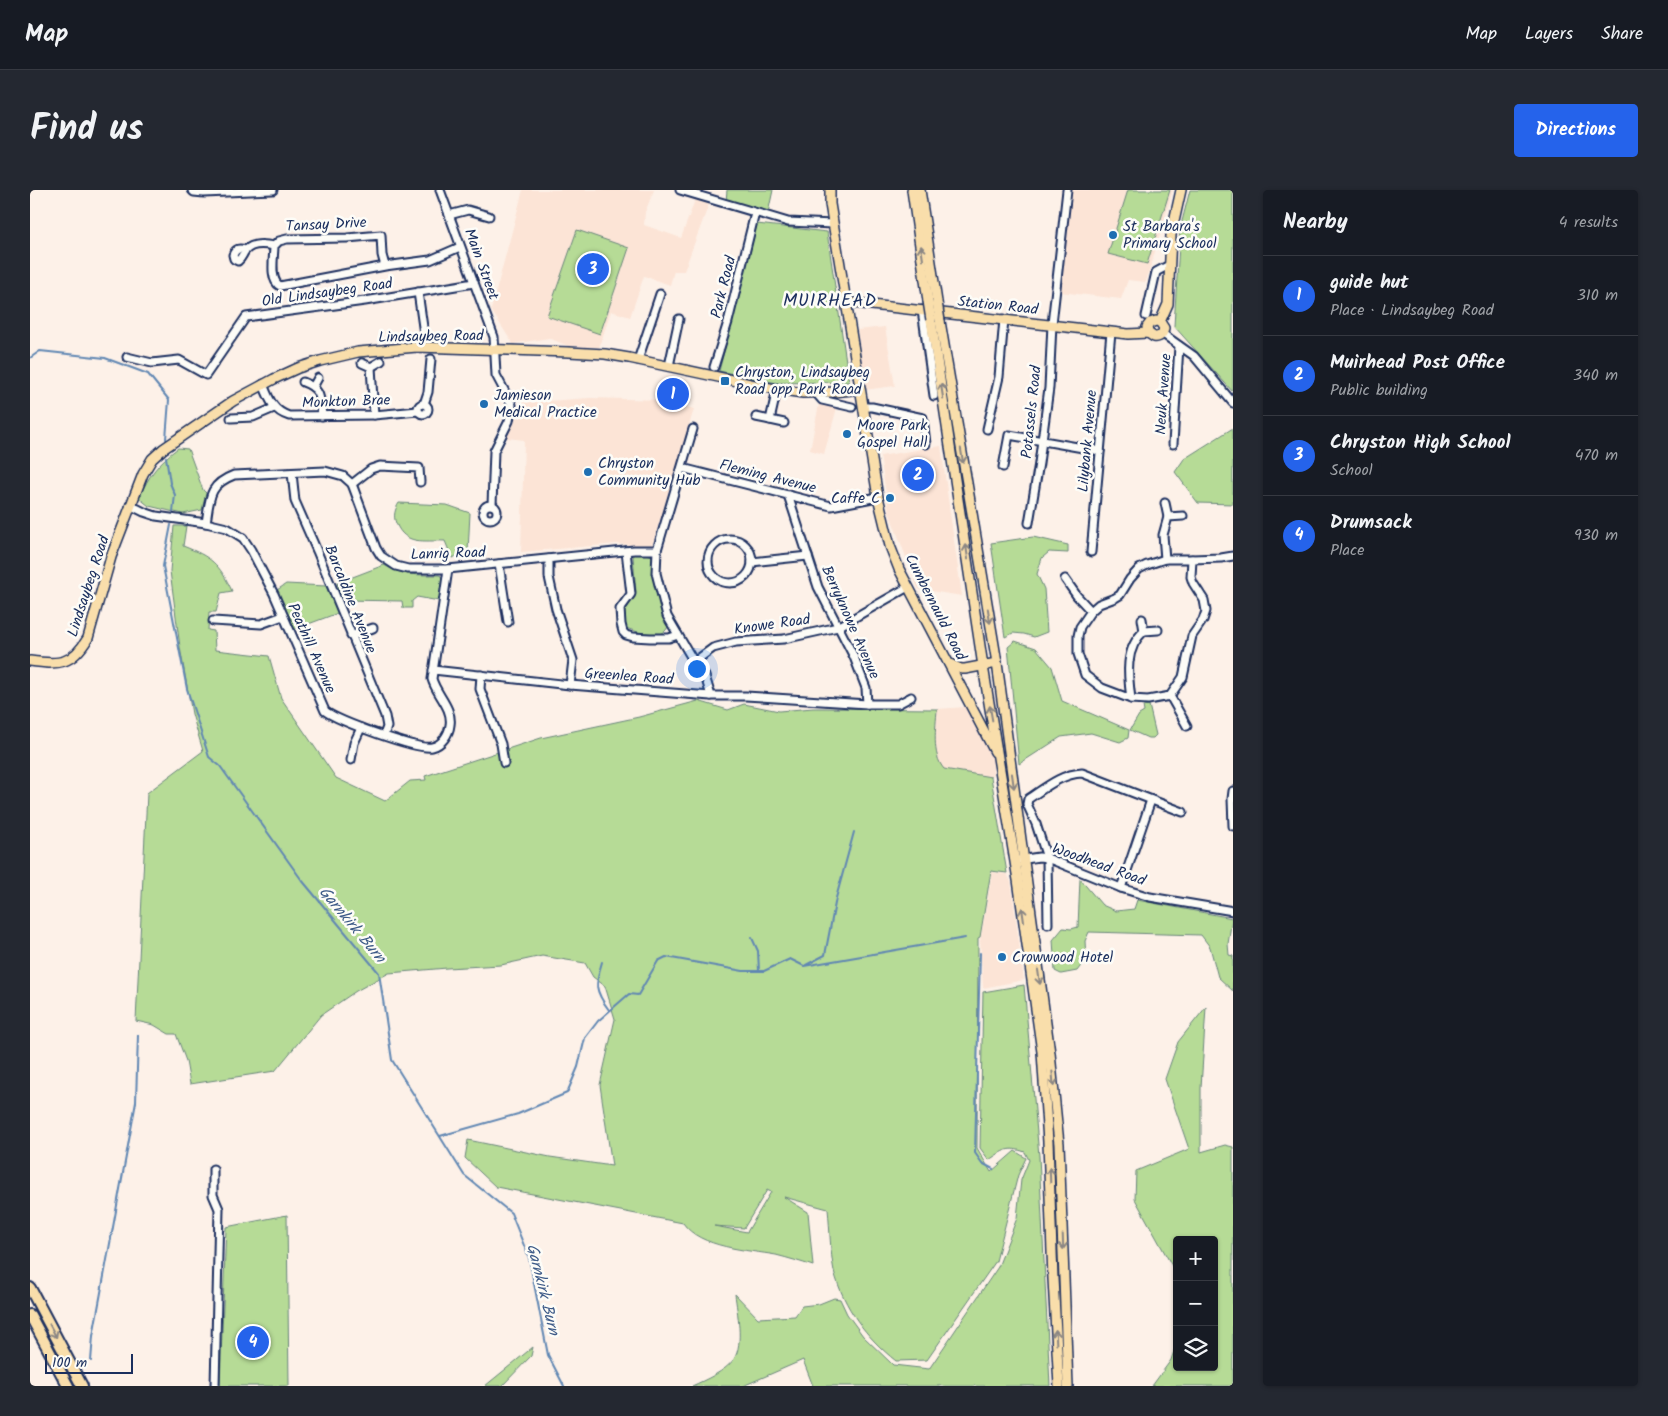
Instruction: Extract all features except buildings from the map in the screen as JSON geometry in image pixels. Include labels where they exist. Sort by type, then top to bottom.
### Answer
[{"type":"highway","points":[[30,1288],[82,1386]]},
{"type":"highway","points":[[30,1315],[68,1386]]},
{"type":"main road","name":"Cumbernauld Road","points":[[830,190],[830,204],[845,302],[878,497],[890,546],[908,587],[950,664],[999,761]]},
{"type":"main road","points":[[912,190],[997,663],[1050,1053],[1059,1144],[1068,1386]]},
{"type":"main road","points":[[920,190],[933,302]]},
{"type":"main road","points":[[1160,322],[1168,304],[1171,235],[1181,190]]},
{"type":"main road","name":"Station Road","points":[[845,302],[1128,334],[1148,333],[1154,338],[1162,334]]},
{"type":"main road","points":[[936,321],[983,666],[1042,1052],[1059,1386]]},
{"type":"main road","points":[[1148,333],[1147,327],[1150,322],[1156,321],[1160,322],[1164,328],[1162,334]]},
{"type":"main road","name":"Lindsaybeg Road","points":[[30,661],[49,664],[64,662],[75,656],[82,648],[88,638],[111,557],[130,505],[147,466],[163,449],[209,416],[263,384],[320,360],[358,352],[417,347],[495,348],[605,354],[803,393],[860,389]]},
{"type":"main road","points":[[950,664],[961,669],[970,669],[997,663]]},
{"type":"street","points":[[192,190],[194,192],[273,190]]},
{"type":"street","name":"Main Street","points":[[440,190],[494,336],[494,367],[496,375],[512,405],[509,421],[494,451],[492,505]]},
{"type":"street","points":[[680,190],[788,222],[833,224]]},
{"type":"street","name":"Potassels Road","points":[[1029,523],[1048,388],[1052,324],[1067,190]]},
{"type":"street","points":[[449,215],[468,210],[489,216]]},
{"type":"street","name":"Park Road","points":[[714,367],[728,322],[755,212]]},
{"type":"street","name":"Tansay Drive","points":[[385,266],[381,235],[346,238],[287,239],[279,241],[274,246],[274,279],[276,284],[280,286],[385,266],[435,259],[460,247]]},
{"type":"street","points":[[246,250],[260,244],[274,246]]},
{"type":"street","points":[[1146,316],[1156,272],[1169,265]]},
{"type":"street","name":"Old Lindsaybeg Road","points":[[127,357],[152,363],[179,360],[206,375],[246,317],[365,301],[474,283]]},
{"type":"street","points":[[418,292],[418,318],[424,334]]},
{"type":"street","points":[[638,360],[660,294]]},
{"type":"street","points":[[922,310],[934,396]]},
{"type":"street","points":[[669,366],[679,319]]},
{"type":"street","points":[[987,429],[999,377],[1004,319]]},
{"type":"street","name":"Lilybank Avenue","points":[[1091,552],[1111,332]]},
{"type":"street","points":[[1162,334],[1194,356],[1233,403]]},
{"type":"street","name":"Neuk Avenue","points":[[1173,444],[1179,346]]},
{"type":"street","name":"Monkton Brae","points":[[274,408],[282,414],[289,416],[374,415],[418,411],[422,414],[427,412],[427,407],[424,404],[428,392],[431,359]]},
{"type":"street","points":[[371,367],[380,361]]},
{"type":"street","points":[[362,363],[371,367]]},
{"type":"street","points":[[371,367],[374,415]]},
{"type":"street","points":[[313,387],[318,378]]},
{"type":"street","points":[[303,382],[313,387],[320,396],[322,416]]},
{"type":"street","points":[[231,418],[253,417],[274,408],[263,384]]},
{"type":"street","points":[[770,420],[778,389]]},
{"type":"street","name":"Lindsaybeg Road","points":[[816,392],[822,400],[849,404]]},
{"type":"street","points":[[863,407],[923,418],[926,444]]},
{"type":"street","points":[[756,417],[784,423]]},
{"type":"street","points":[[693,429],[657,550],[656,573],[667,616],[694,662],[705,676],[711,696]]},
{"type":"street","points":[[1003,467],[1009,435],[1100,451]]},
{"type":"street","points":[[206,522],[211,494],[215,487],[223,480],[234,475],[325,471],[343,476],[352,484],[371,469],[380,466],[420,468],[420,482]]},
{"type":"street","name":"Fleming Avenue","points":[[682,468],[831,506],[878,497]]},
{"type":"street","name":"Barcaldine Avenue","points":[[292,473],[294,501],[317,551],[385,716],[387,727],[384,735]]},
{"type":"street","name":"Lanrig Road","points":[[352,484],[376,548],[381,556],[396,566],[408,569],[448,570],[626,551],[657,550]]},
{"type":"street","name":"Berryknowe Avenue","points":[[788,495],[818,587],[854,657],[866,688],[867,704]]},
{"type":"street","points":[[1165,503],[1168,517],[1163,535],[1165,559]]},
{"type":"street","name":"Peathill Avenue","points":[[130,505],[156,516],[206,522],[227,528],[243,538],[251,550],[283,616],[325,711],[332,716],[361,728],[418,747],[431,747],[440,744],[447,734],[451,723],[448,708],[435,689],[432,680],[448,570]]},
{"type":"street","points":[[1168,517],[1183,516]]},
{"type":"street","points":[[725,540],[741,542],[748,549],[752,562],[751,570],[747,576],[730,584],[715,578],[710,572],[708,564],[710,551],[718,543],[725,540]]},
{"type":"street","points":[[626,551],[631,594],[620,609],[623,632],[633,637],[650,638],[669,638],[678,635]]},
{"type":"street","points":[[752,562],[808,556]]},
{"type":"street","points":[[1192,559],[1191,578],[1204,600],[1206,611],[1203,620],[1192,636],[1184,677],[1170,696],[1148,700],[1131,699],[1102,688],[1085,675],[1078,654],[1080,627],[1091,611],[1099,604],[1120,595],[1139,569],[1165,559],[1233,556]]},
{"type":"street","points":[[549,559],[549,577],[556,609],[573,660],[570,685]]},
{"type":"street","points":[[498,564],[508,622]]},
{"type":"street","points":[[1065,579],[1091,611]]},
{"type":"street","name":"Knowe Road","points":[[694,662],[713,648],[736,642],[784,640],[838,627],[908,587]]},
{"type":"street","points":[[212,622],[261,624],[283,616]]},
{"type":"street","points":[[1131,699],[1128,670],[1132,647],[1144,631],[1142,619]]},
{"type":"street","points":[[351,636],[373,627]]},
{"type":"street","points":[[1144,631],[1158,630]]},
{"type":"street","name":"Greenlea Road","points":[[433,670],[570,685],[711,696],[746,696],[867,704],[898,704],[911,697]]},
{"type":"street","points":[[481,675],[480,689],[501,744],[504,763]]},
{"type":"street","points":[[1170,696],[1187,726]]},
{"type":"street","points":[[351,760],[354,744],[361,728]]},
{"type":"street","points":[[1048,924],[1047,858],[1027,804],[1028,799],[1064,776],[1082,773],[1183,812]]},
{"type":"street","points":[[1233,791],[1233,826]]},
{"type":"street","points":[[1121,888],[1151,800]]},
{"type":"street","name":"Woodhead Road","points":[[1014,861],[1039,857],[1047,858],[1121,888],[1150,897],[1233,911]]},
{"type":"street","points":[[213,1169],[213,1195],[219,1210],[215,1386]]},
{"type":"shaded area","points":[[523,190],[654,190],[645,212],[644,225],[681,238],[695,200],[709,204],[684,271],[674,271],[670,285],[644,276],[630,317],[611,311],[599,348],[568,346],[549,338],[513,344],[491,310]]},
{"type":"shaded area","name":"St Barbara's Primary School","points":[[1071,190],[1173,190],[1146,282],[1128,280],[1121,299],[1060,292]]},
{"type":"shaded area","points":[[885,327],[895,386],[864,390],[857,330]]},
{"type":"shaded area","points":[[590,398],[662,400],[694,409],[652,546],[616,544],[521,552],[524,440],[507,438],[519,403]]},
{"type":"shaded area","points":[[819,404],[837,408],[824,454],[810,450]]},
{"type":"shaded area","points":[[941,446],[962,596],[918,589],[889,512],[880,456]]},
{"type":"shaded area","points":[[966,707],[993,756],[993,775],[991,777],[943,769],[938,763],[935,743],[937,709]]},
{"type":"shaded area","points":[[992,872],[1007,874],[1011,882],[1024,980],[983,988],[980,941]]},
{"type":"green space","points":[[727,190],[773,190],[768,213],[726,202]]},
{"type":"green space","points":[[1128,190],[1170,190],[1147,264],[1108,254]]},
{"type":"green space","points":[[1190,190],[1233,190],[1233,392],[1174,326],[1180,229]]},
{"type":"green space","points":[[757,224],[827,232],[849,382],[777,383],[719,371]]},
{"type":"green space","points":[[577,230],[629,248],[600,334],[547,316]]},
{"type":"green space","points":[[1233,428],[1233,504],[1198,503],[1175,472],[1184,459]]},
{"type":"green space","points":[[178,448],[188,449],[203,490],[206,493],[202,510],[183,514],[149,506],[139,498],[155,470]]},
{"type":"green space","points":[[399,503],[447,505],[470,513],[468,552],[452,558],[445,541],[416,540],[404,535],[395,518]]},
{"type":"green space","points":[[174,526],[186,526],[183,546],[213,562],[223,574],[232,591],[221,593],[216,612],[209,612],[208,630],[214,631],[215,650],[269,656],[281,698],[336,778],[385,801],[410,781],[426,780],[425,776],[541,738],[639,717],[698,701],[728,710],[744,704],[779,711],[813,708],[937,709],[936,748],[937,756],[944,769],[991,777],[1007,873],[991,871],[980,937],[978,938],[977,1148],[991,1172],[1015,1151],[1026,1158],[1018,1175],[996,1261],[927,1360],[896,1361],[866,1332],[850,1309],[838,1285],[834,1271],[828,1209],[784,1197],[808,1212],[813,1266],[776,1255],[713,1243],[701,1238],[683,1223],[496,1187],[465,1158],[468,1140],[550,1157],[612,1166],[600,1085],[615,1019],[605,986],[593,977],[585,963],[542,956],[501,965],[389,973],[356,991],[321,1015],[275,1071],[190,1084],[186,1061],[176,1034],[169,1034],[154,1025],[136,1021],[147,793],[203,751],[192,714],[180,647],[170,571]],"holes":[[[767,1190],[771,1192],[747,1232],[714,1226],[744,1228]]]},
{"type":"green space","points":[[1033,537],[1068,545],[1068,553],[1049,552],[1042,558],[1037,574],[1044,589],[1047,632],[1034,637],[1013,633],[1005,637],[991,543]]},
{"type":"green space","points":[[644,553],[652,556],[654,575],[669,624],[666,630],[656,635],[644,634],[626,628],[624,613],[636,592],[633,556]]},
{"type":"green space","points":[[384,565],[404,573],[441,576],[443,581],[439,601],[417,597],[412,601],[412,608],[403,608],[402,601],[343,600],[337,583]]},
{"type":"green space","points":[[286,584],[326,586],[338,613],[295,629],[277,590]]},
{"type":"green space","points":[[1015,641],[1036,648],[1052,667],[1062,701],[1129,730],[1128,738],[1120,742],[1091,733],[1061,737],[1019,764],[1008,647]]},
{"type":"green space","points":[[1149,705],[1156,735],[1153,738],[1148,738],[1130,730],[1139,715],[1144,712],[1143,706]]},
{"type":"green space","points":[[1080,879],[1102,905],[1116,911],[1134,909],[1137,900],[1232,918],[1228,944],[1229,955],[1233,956],[1233,991],[1218,977],[1210,947],[1201,935],[1089,932],[1085,941],[1086,959],[1077,971],[1061,974],[1055,971],[1053,940],[1063,928],[1071,929],[1078,927]]},
{"type":"green space","points":[[1024,985],[1039,1156],[1050,1386],[813,1386],[803,1360],[743,1386],[692,1386],[721,1371],[734,1359],[739,1345],[735,1294],[758,1318],[795,1316],[802,1306],[819,1304],[834,1298],[840,1299],[847,1314],[863,1336],[893,1365],[929,1369],[998,1267],[1017,1218],[1021,1180],[1029,1160],[1025,1152],[1010,1149],[989,1160],[980,1148],[983,992]]},
{"type":"green space","points":[[1206,1007],[1201,1088],[1201,1152],[1225,1145],[1233,1147],[1233,1386],[1152,1386],[1171,1360],[1173,1354],[1173,1371],[1218,1371],[1218,1236],[1173,1236],[1173,1268],[1135,1199],[1136,1171],[1189,1149],[1165,1079],[1178,1042]]},
{"type":"green space","points":[[287,1215],[289,1386],[220,1386],[226,1227]]},
{"type":"green space","points":[[533,1347],[531,1356],[502,1386],[485,1386]]},
{"type":"waterway","name":"Garnkirk Burn","points":[[30,358],[40,351],[105,358],[148,374],[169,400],[166,439]]},
{"type":"waterway","name":"Garnkirk Burn","points":[[166,457],[170,483],[175,495],[173,512]]},
{"type":"waterway","name":"Garnkirk Burn","points":[[171,525],[163,566],[187,689],[209,757],[220,766],[301,879],[379,973],[392,1060],[464,1175],[511,1213],[529,1258],[548,1355],[564,1386]]},
{"type":"waterway","points":[[806,965],[825,955],[836,898],[854,832]]},
{"type":"waterway","points":[[752,938],[758,951],[759,971]]},
{"type":"waterway","points":[[440,1136],[518,1114],[567,1093],[578,1067],[585,1038],[598,1021],[629,994],[638,995],[658,961],[666,957],[743,971],[764,971],[790,959],[804,966],[965,938]]},
{"type":"waterway","points":[[980,953],[975,1153],[982,1163],[993,1169]]},
{"type":"waterway","points":[[602,962],[597,987],[609,1010]]},
{"type":"waterway","points":[[91,1361],[93,1336],[136,1102],[138,1035]]},
{"type":"place","name":"St Barbara's Primary School","points":[[1113,235]]},
{"type":"place","name":"Chryston High School","points":[[593,269]]},
{"type":"place","name":"Chryston, Lindsaybeg Road opp Park Road","points":[[725,381]]},
{"type":"place","name":"guide hut","points":[[673,394]]},
{"type":"place","name":"Jamieson Medical Practice","points":[[484,404]]},
{"type":"place","name":"Moore Park Gospel Hall","points":[[847,434]]},
{"type":"place","name":"Chryston Community Hub","points":[[588,472]]},
{"type":"place","name":"Muirhead Post Office","points":[[918,475]]},
{"type":"place","name":"Caffe C","points":[[890,498]]},
{"type":"place","name":"Crowwood Hotel","points":[[1002,957]]},
{"type":"place","name":"Drumsack","points":[[253,1342]]},
{"type":"district","name":"MUIRHEAD","points":[[830,300]]}]
